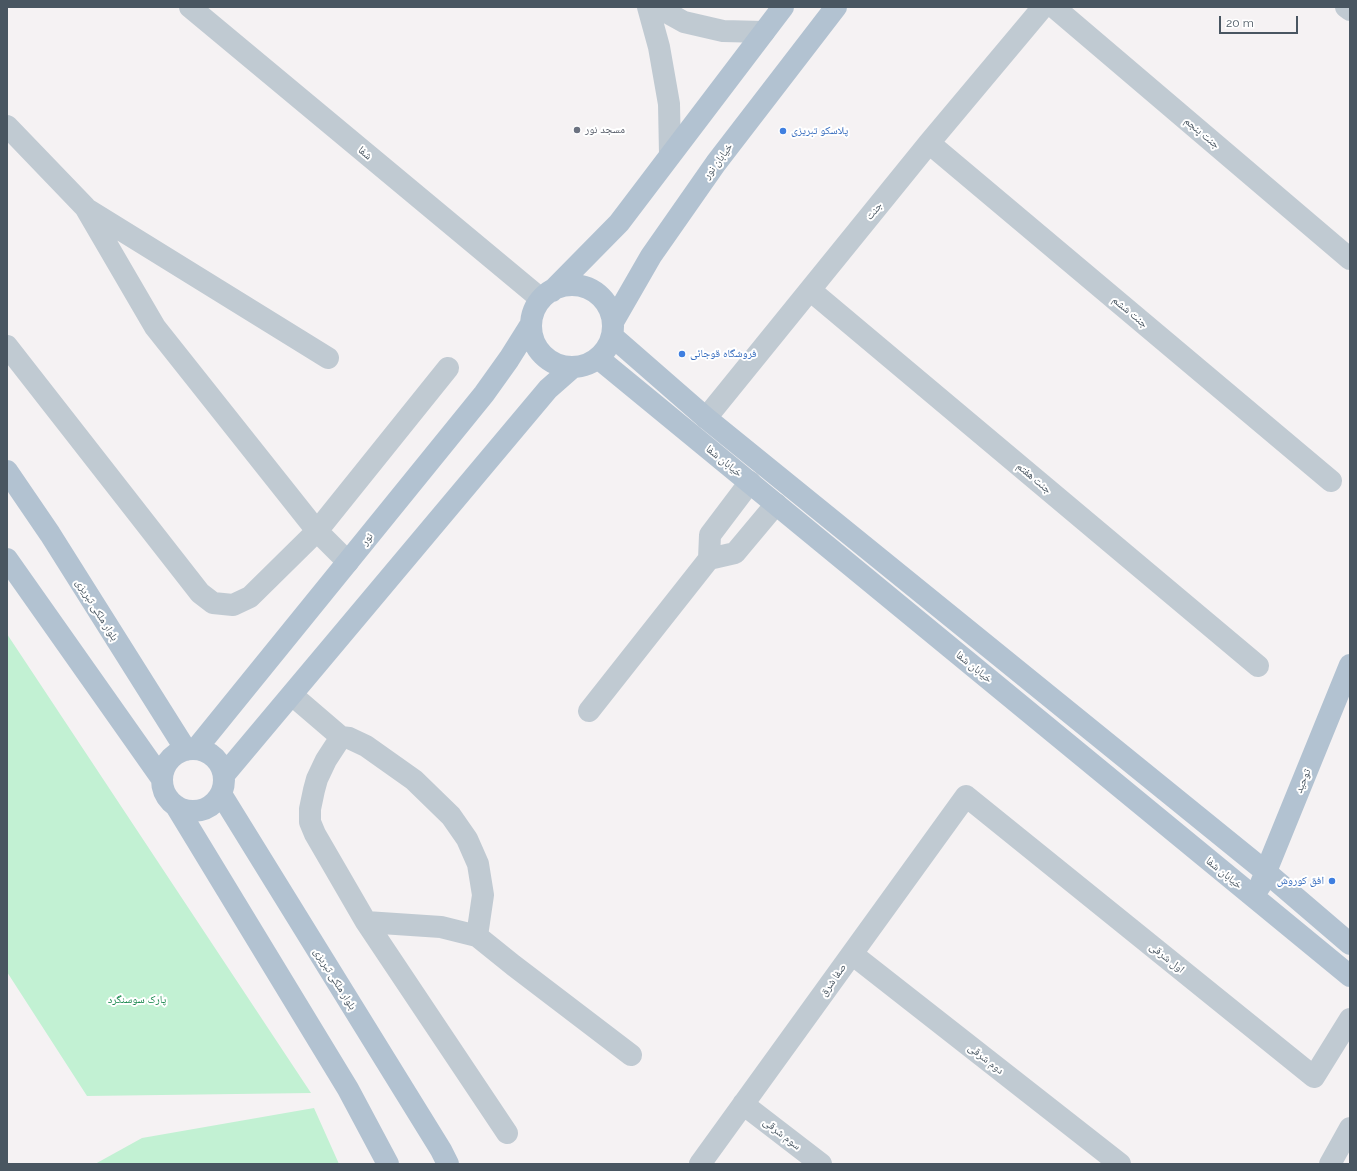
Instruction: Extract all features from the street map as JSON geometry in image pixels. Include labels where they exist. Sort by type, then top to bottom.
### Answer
[{"type":"main road","points":[[546,295],[564,286],[578,286],[590,290],[601,298],[609,309],[612,329],[607,348],[598,358],[586,365],[573,367],[560,365],[548,360],[538,350],[533,337],[531,324],[534,311],[546,295],[619,223],[783,7]]},
{"type":"main road","name":"خیابان نور","points":[[612,329],[650,256],[716,163],[836,7]]},
{"type":"main road","name":"نور","points":[[191,749],[348,562],[484,394],[509,359],[531,324]]},
{"type":"main road","name":"خیابان شفا","points":[[612,329],[706,418],[1266,872],[1350,944]]},
{"type":"main road","name":"خیابان شفا","points":[[598,358],[1350,976]]},
{"type":"main road","points":[[176,806],[185,810],[196,811],[206,808],[214,803],[222,785],[292,695],[548,389],[573,367]]},
{"type":"main road","name":"بلوار ملکى تبریزى","points":[[7,471],[191,749]]},
{"type":"main road","points":[[7,559],[162,779]]},
{"type":"main road","name":"توحید","points":[[1255,898],[1350,665]]},
{"type":"main road","points":[[222,785],[220,765],[214,757],[206,752],[191,749],[176,754],[169,761],[164,769],[162,779],[164,790],[168,798],[176,806],[348,1089],[388,1164]]},
{"type":"main road","name":"بلوار ملکى تبریزى","points":[[222,785],[448,1164]]},
{"type":"street","name":"شفا","points":[[190,7],[546,295]]},
{"type":"street","points":[[648,7],[658,47],[669,104],[670,154]]},
{"type":"street","points":[[657,7],[684,22],[723,31],[764,32]]},
{"type":"street","name":"جنت","points":[[706,418],[929,143],[1043,7]]},
{"type":"street","name":"جنت پنجم","points":[[1054,7],[1350,259]]},
{"type":"street","points":[[1346,7],[1350,10]]},
{"type":"street","points":[[7,126],[85,207],[155,327],[317,530],[348,562]]},
{"type":"street","name":"جنت ششم","points":[[929,143],[1331,481]]},
{"type":"street","points":[[85,207],[328,358]]},
{"type":"street","name":"جنت هفتم","points":[[810,290],[1258,666]]},
{"type":"street","points":[[7,346],[200,593],[213,603],[233,605],[250,597],[317,530],[448,368]]},
{"type":"street","points":[[710,559],[710,536],[750,482]]},
{"type":"street","points":[[589,711],[710,559],[735,552],[776,504]]},
{"type":"street","points":[[292,695],[341,737],[349,738],[366,746],[414,780],[452,816],[467,839],[478,864],[483,895],[478,936]]},
{"type":"street","points":[[341,737],[326,760],[317,778],[310,809],[310,822],[315,834],[366,922],[508,1133]]},
{"type":"street","name":"صفا شرق","points":[[700,1164],[966,796]]},
{"type":"street","name":"اول شرقی","points":[[966,796],[1314,1077],[1350,1019]]},
{"type":"street","points":[[366,922],[441,927],[478,936],[513,966],[632,1055]]},
{"type":"street","name":"دوم شرقی","points":[[852,954],[1120,1164]]},
{"type":"street","name":"سوم شرقی","points":[[743,1104],[821,1164]]},
{"type":"street","points":[[1330,1164],[1350,1128]]},
{"type":"green space","name":"پارک سوسنگرد","points":[[7,634],[311,1093],[87,1096],[7,972]]},
{"type":"green space","points":[[314,1108],[339,1164],[95,1164],[142,1138]]},
{"type":"place","name":"مسجد نور","points":[[577,130]]},
{"type":"place","name":"پلاسکو تبریزی","points":[[783,131]]},
{"type":"place","name":"فروشگاه قوجائی","points":[[682,354]]},
{"type":"place","name":"افق کوروش","points":[[1332,881]]}]
